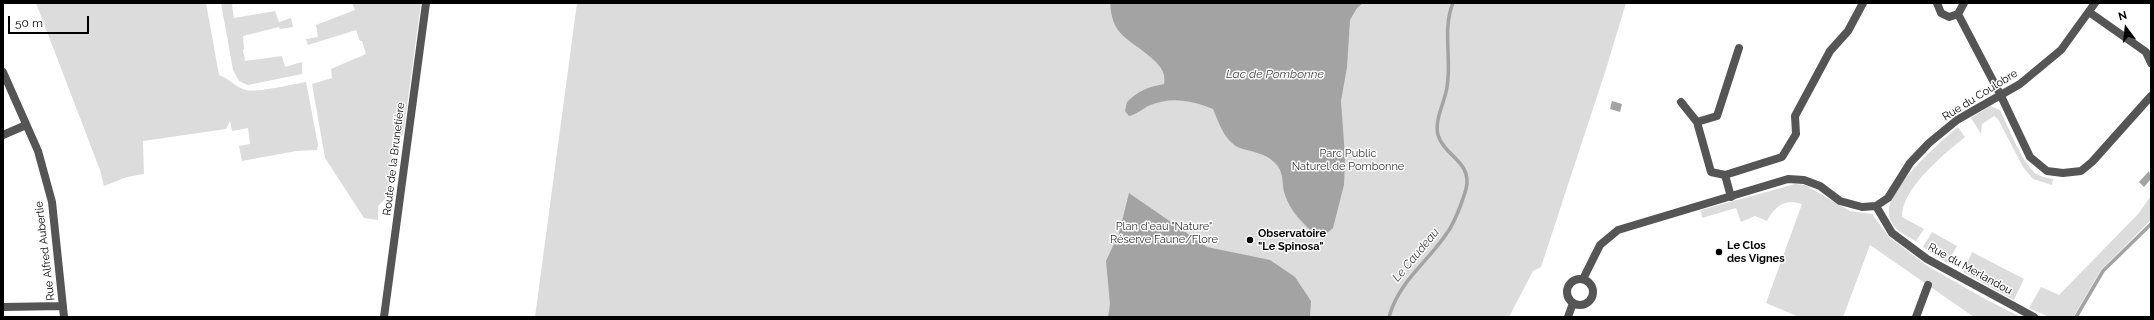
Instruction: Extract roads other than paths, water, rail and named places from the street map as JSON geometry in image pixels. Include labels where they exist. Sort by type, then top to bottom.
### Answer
[{"type":"street","name":"Route de la Brunetière","points":[[384,317],[426,3]]},
{"type":"street","points":[[1681,102],[1697,122],[1711,172],[1724,175],[1782,157],[1796,134],[1795,116],[1830,51],[1848,31],[1863,3]]},
{"type":"street","points":[[1937,3],[1938,9],[1945,16],[1954,16],[1958,14],[1964,3]]},
{"type":"street","name":"Rue du Coulobre","points":[[1876,206],[1888,198],[1910,163],[1929,143],[1958,120],[2020,84],[2061,50],[2095,3]]},
{"type":"street","points":[[2089,12],[2146,52],[2151,63]]},
{"type":"street","points":[[1958,14],[2001,96],[2030,157],[2047,171],[2063,174],[2081,171],[2092,162],[2151,96]]},
{"type":"street","points":[[1697,122],[1717,116],[1739,48]]},
{"type":"street","name":"Rue Alfred Aubertie","points":[[3,72],[38,151],[52,202],[64,317]]},
{"type":"street","points":[[3,135],[26,125]]},
{"type":"street","points":[[1724,175],[1731,197]]},
{"type":"street","points":[[1583,278],[1600,245],[1618,230],[1788,179],[1804,180],[1820,186],[1840,201],[1862,207],[1876,206]]},
{"type":"street","name":"Rue du Merlandou","points":[[1876,206],[1892,233],[1927,259],[2034,317]]},
{"type":"street","points":[[1583,278],[1590,283],[1593,294],[1586,304],[1573,303],[1568,296],[1568,287],[1574,280],[1583,278]]},
{"type":"street","points":[[1916,317],[1928,286]]},
{"type":"street","points":[[1568,317],[1573,303]]},
{"type":"street","points":[[3,307],[63,306]]},
{"type":"water","name":"Lac de Pombonne","points":[[1110,3],[1363,3],[1357,8],[1350,20],[1347,67],[1341,101],[1345,157],[1344,185],[1333,228],[1326,234],[1314,234],[1297,216],[1287,201],[1281,173],[1277,166],[1267,157],[1240,148],[1230,141],[1223,132],[1213,109],[1189,101],[1173,100],[1156,103],[1129,116],[1125,111],[1127,102],[1144,90],[1164,84],[1164,76],[1161,68],[1155,61],[1123,36],[1118,30],[1112,17]]},
{"type":"water","points":[[1612,101],[1622,104],[1620,112],[1610,109]]},
{"type":"water","points":[[2149,171],[2151,179],[2144,187],[2139,182]]},
{"type":"water","points":[[1129,193],[1207,247],[1270,260],[1295,277],[1311,301],[1310,317],[1108,317],[1110,304],[1106,261],[1119,233]]},
{"type":"waterway","name":"Le Caudeau","points":[[1389,317],[1399,293],[1450,229],[1466,189],[1467,180],[1465,172],[1462,166],[1441,142],[1437,129],[1437,123],[1447,87],[1448,23],[1453,3]]},
{"type":"waterway","points":[[2076,317],[2103,271],[2151,224]]},
{"type":"place","name":"Observatoire \"Le Spinosa\"","points":[[1250,240]]},
{"type":"place","name":"Le Clos des Vignes","points":[[1719,252]]},
{"type":"park label","name":"Parc Public Naturel de Pombonne","points":[[1348,160]]},
{"type":"park label","name":"Plan d'eau \"Nature\" Réserve Faune/Flore","points":[[1164,233]]}]
